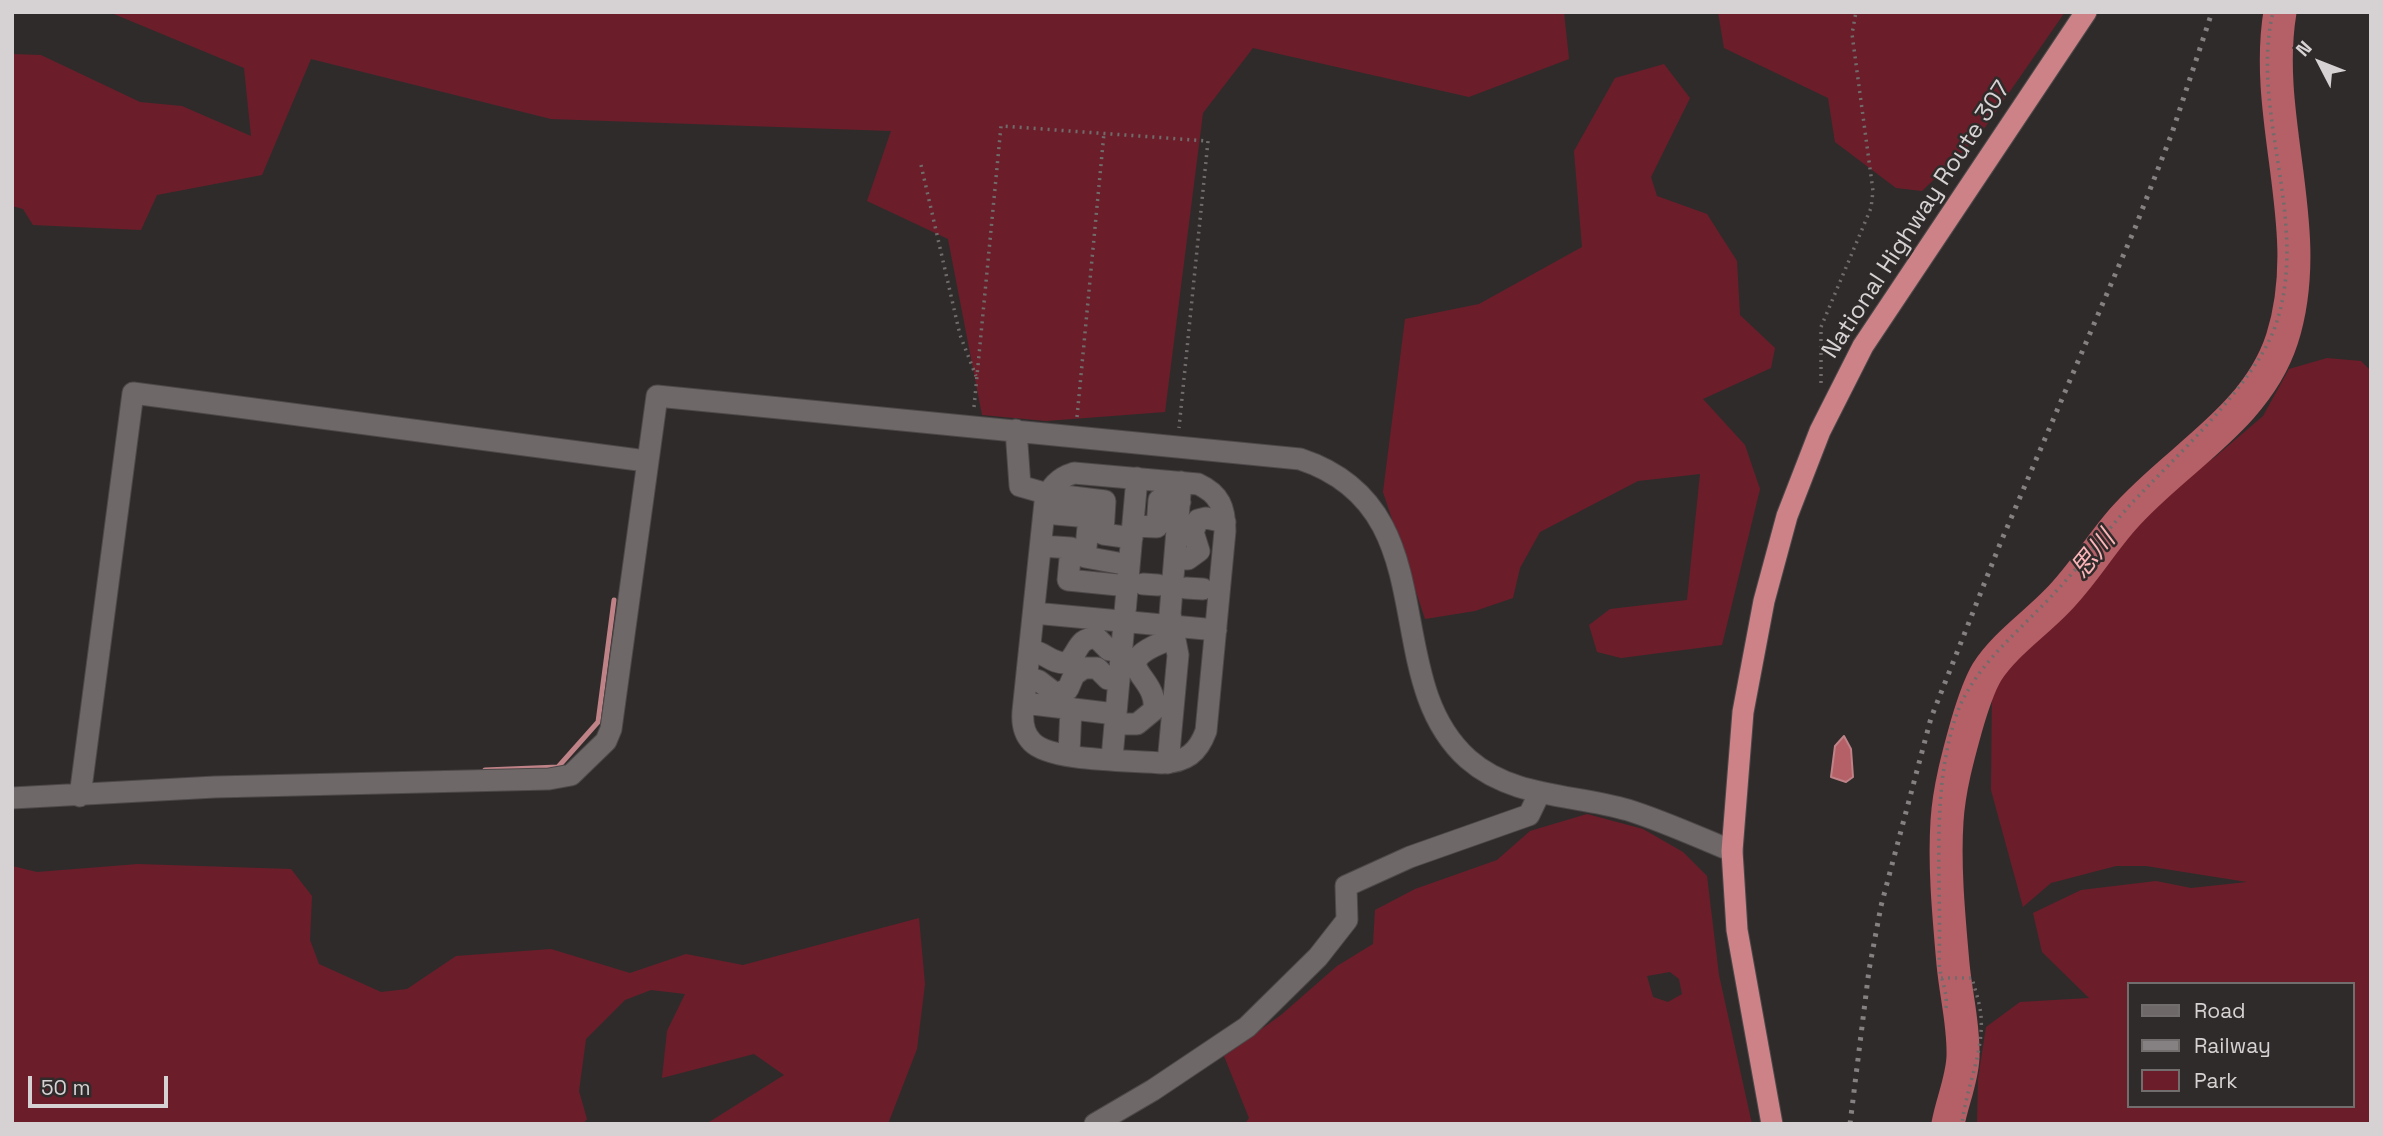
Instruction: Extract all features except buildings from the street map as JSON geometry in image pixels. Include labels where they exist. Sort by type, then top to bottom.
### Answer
[{"type":"highway","name":"National Highway Route 307","points":[[1772,1124],[1737,930],[1732,851],[1743,712],[1764,601],[1787,516],[1821,431],[1863,346],[2086,12]]},
{"type":"street","points":[[80,796],[133,393],[646,461]]},
{"type":"street","points":[[12,798],[215,787],[549,779],[571,775],[606,741],[611,729],[657,396],[1300,459],[1326,468],[1362,494],[1376,511],[1387,535],[1426,687],[1449,741],[1484,772],[1508,784],[1627,810],[1732,851]]},
{"type":"street","points":[[1016,430],[1020,486],[1046,503],[1089,516],[1085,557],[1140,580]]},
{"type":"street","points":[[1046,503],[1105,501],[1103,534],[1157,527],[1160,500],[1181,492],[1198,484],[1214,492],[1223,505],[1225,522],[1206,731],[1193,753],[1179,761],[1168,763],[1043,750],[1031,741],[1022,722],[1046,503],[1059,480],[1074,473],[1137,478],[1181,492]]},
{"type":"street","points":[[1137,478],[1132,532],[1140,580],[1171,629]]},
{"type":"street","points":[[1168,763],[1177,667],[1171,629],[1182,573],[1181,492]]},
{"type":"street","points":[[1024,703],[1071,708],[1136,724],[1154,710],[1155,701],[1150,687],[1140,679],[1136,668],[1139,657],[1171,629],[1182,573],[1199,551],[1193,532],[1199,520],[1206,517],[1225,522]]},
{"type":"street","points":[[1041,546],[1071,548],[1068,580],[1140,580],[1182,573]]},
{"type":"street","points":[[1112,758],[1124,621],[1140,580]]},
{"type":"street","points":[[1034,613],[1124,621],[1171,629],[1216,630]]},
{"type":"street","points":[[1030,650],[1042,652],[1051,661],[1067,663],[1080,643],[1092,637],[1097,638],[1109,650],[1121,652]]},
{"type":"street","points":[[1027,677],[1038,681],[1056,694],[1069,689],[1074,675],[1084,667],[1097,668],[1108,679],[1118,681]]},
{"type":"street","points":[[1069,754],[1071,708]]},
{"type":"street","points":[[1095,1124],[1153,1090],[1247,1027],[1318,957],[1347,920],[1346,886],[1410,857],[1529,815],[1540,792]]},
{"type":"path","points":[[1821,385],[1821,327],[1871,208],[1873,191],[1852,34],[1856,12]]},
{"type":"path","points":[[1946,1008],[1948,992],[1940,977],[1940,815],[1956,715],[1998,650],[2070,577],[2127,508],[2206,425],[2256,362],[2274,328],[2287,276],[2286,230],[2268,68],[2273,12]]},
{"type":"path","points":[[972,427],[1001,126],[1208,141],[1177,448]]},
{"type":"path","points":[[1075,437],[1104,133]]},
{"type":"path","points":[[921,165],[960,335],[977,379]]},
{"type":"path","points":[[1940,977],[1972,978],[1981,1016],[1979,1049],[1965,1095],[1962,1124]]},
{"type":"green space","points":[[109,12],[1564,12],[1569,59],[1469,97],[1253,48],[1203,113],[1165,412],[1046,421],[982,415],[948,239],[867,201],[891,131],[551,119],[311,59],[262,175],[157,195],[141,230],[33,225],[23,209],[12,206],[12,54],[41,55],[140,102],[182,106],[251,136],[244,68]]},
{"type":"green space","points":[[1718,12],[2065,12],[1979,136],[1922,191],[1896,188],[1835,142],[1828,98],[1724,48]]},
{"type":"green space","points":[[1664,64],[1690,98],[1651,177],[1657,196],[1707,214],[1737,261],[1740,315],[1775,348],[1771,368],[1703,399],[1745,445],[1760,489],[1722,645],[1621,658],[1597,652],[1589,625],[1610,609],[1687,600],[1700,474],[1638,481],[1540,532],[1520,568],[1513,598],[1475,611],[1425,619],[1383,492],[1405,319],[1479,304],[1582,247],[1574,151],[1615,78]]},
{"type":"green space","points":[[2327,358],[2361,361],[2371,371],[2371,1124],[1977,1124],[1978,1079],[1986,1027],[2020,1002],[2089,998],[2042,952],[2033,913],[2081,890],[2156,881],[2191,888],[2247,882],[2146,866],[2116,866],[2051,883],[2023,907],[1991,790],[1992,692],[2021,649],[2085,582],[2132,516],[2215,457],[2263,416],[2289,369]]},
{"type":"green space","points":[[1587,814],[1643,829],[1683,852],[1707,876],[1719,975],[1752,1124],[1245,1124],[1249,1118],[1224,1056],[1281,1015],[1337,966],[1373,944],[1375,910],[1415,889],[1497,860],[1530,831]],"holes":[[[1670,972],[1679,979],[1682,994],[1668,1002],[1653,997],[1647,976]]]},
{"type":"green space","points":[[138,864],[291,869],[312,896],[310,940],[319,964],[381,992],[407,989],[456,956],[551,949],[630,973],[686,954],[743,965],[919,918],[925,984],[917,1049],[888,1124],[706,1124],[784,1075],[754,1054],[662,1078],[667,1031],[685,994],[651,990],[625,1000],[586,1039],[579,1091],[587,1119],[583,1124],[12,1124],[12,866],[37,872]]},
{"type":"shaded area","points":[[1844,736],[1851,749],[1853,777],[1846,782],[1831,777],[1835,746]]},
{"type":"waterway","name":"思川","points":[[1948,1124],[1961,1074],[1963,1045],[1949,911],[1947,821],[1954,772],[1975,697],[1984,678],[2002,653],[2066,591],[2123,519],[2144,497],[2234,415],[2254,392],[2270,367],[2282,339],[2291,298],[2294,257],[2278,94],[2276,53],[2280,12]]},
{"type":"waterway","points":[[485,770],[558,767],[598,722],[614,600]]},
{"type":"railway","points":[[1850,1124],[1869,970],[1881,906],[1931,718],[2000,544],[2135,228],[2172,133],[2212,12]]}]
